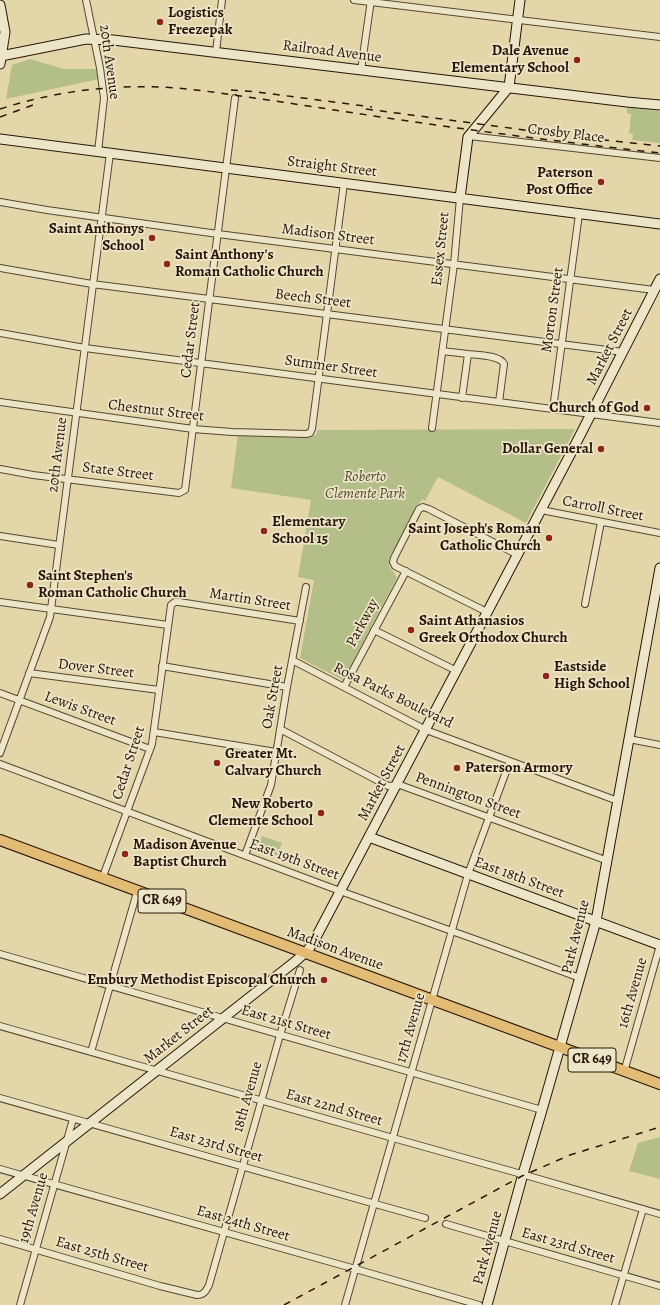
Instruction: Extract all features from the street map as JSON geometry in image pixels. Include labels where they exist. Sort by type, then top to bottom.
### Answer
[{"type":"main road","points":[[469,136],[509,87],[520,0]]},
{"type":"main road","points":[[0,5],[5,32],[1,60]]},
{"type":"main road","name":"Railroad Avenue","points":[[1,60],[94,38],[660,105]]},
{"type":"main road","name":"Essex Street","points":[[460,198],[469,136]]},
{"type":"main road","name":"Straight Street","points":[[0,139],[660,224]]},
{"type":"main road","name":"Market Street","points":[[0,1194],[304,953],[314,941],[518,555],[660,279]]},
{"type":"main road","name":"Park Avenue","points":[[487,1305],[522,1174],[542,1110],[596,921],[660,568]]},
{"type":"main road","name":"East 18th Street","points":[[369,837],[660,945]]},
{"type":"main road","name":"Madison Avenue","points":[[0,840],[137,892],[660,1084]]},
{"type":"street","name":"20th Avenue","points":[[86,0],[100,68],[104,98],[98,152]]},
{"type":"street","points":[[216,52],[222,0]]},
{"type":"street","points":[[354,0],[660,37]]},
{"type":"street","points":[[361,70],[370,1]]},
{"type":"street","name":"Cedar Street","points":[[185,490],[235,98]]},
{"type":"street","name":"Crosby Place","points":[[469,136],[660,158]]},
{"type":"street","name":"20th Avenue","points":[[0,753],[47,627],[51,610],[110,153]]},
{"type":"street","points":[[319,378],[344,183]]},
{"type":"street","name":"Essex Street","points":[[432,428],[454,264],[460,198]]},
{"type":"street","name":"Madison Street","points":[[0,202],[218,234],[654,290]]},
{"type":"street","name":"Morton Street","points":[[553,410],[579,214]]},
{"type":"street","name":"Beech Street","points":[[0,268],[92,284],[623,352]]},
{"type":"street","name":"Summer Street","points":[[0,333],[85,348],[660,423]]},
{"type":"street","points":[[442,351],[502,360],[504,364],[499,402]]},
{"type":"street","points":[[462,398],[468,354]]},
{"type":"street","name":"Chestnut Street","points":[[0,402],[76,414],[193,429],[232,432],[310,433],[312,430],[319,378]]},
{"type":"street","name":"State Street","points":[[0,469],[34,475],[179,493],[185,490]]},
{"type":"street","points":[[487,612],[406,570],[395,566],[393,562],[394,558],[421,507],[429,509],[518,555]]},
{"type":"street","name":"Carroll Street","points":[[541,510],[660,533]]},
{"type":"street","points":[[585,604],[600,522]]},
{"type":"street","points":[[0,536],[59,545]]},
{"type":"street","name":"Parkway","points":[[344,687],[406,570]]},
{"type":"street","name":"Oak Street","points":[[245,855],[271,785],[287,687],[306,587]]},
{"type":"street","points":[[0,602],[168,625]]},
{"type":"street","name":"Martin Street","points":[[172,604],[179,602],[300,621]]},
{"type":"street","name":"Cedar Street","points":[[102,879],[150,749],[154,732],[170,607],[172,604]]},
{"type":"street","points":[[374,630],[457,671]]},
{"type":"street","name":"Rosa Parks Boulevard","points":[[292,660],[426,730],[618,801]]},
{"type":"street","points":[[162,666],[287,687]]},
{"type":"street","name":"Dover Street","points":[[29,674],[159,690]]},
{"type":"street","name":"Lewis Street","points":[[0,693],[150,749]]},
{"type":"street","name":"Pennington Street","points":[[280,730],[388,786],[397,785],[608,861]]},
{"type":"street","points":[[154,732],[276,752]]},
{"type":"street","points":[[629,739],[660,745]]},
{"type":"street","name":"17th Avenue","points":[[345,1305],[468,874],[510,760]]},
{"type":"street","name":"East 19th Street","points":[[0,764],[340,891],[580,978]]},
{"type":"street","points":[[91,1052],[137,892]]},
{"type":"street","name":"16th Avenue","points":[[624,1072],[660,945]]},
{"type":"street","name":"East 21st Street","points":[[0,954],[542,1110]]},
{"type":"street","name":"18th Avenue","points":[[197,1295],[206,1292],[209,1285],[261,1100],[300,970]]},
{"type":"street","name":"East 22nd Street","points":[[0,1026],[660,1214]]},
{"type":"street","name":"East 23rd Street","points":[[0,1098],[425,1218]]},
{"type":"street","name":"19th Avenue","points":[[20,1305],[72,1119]]},
{"type":"street","name":"East 24th Street","points":[[0,1169],[479,1305]]},
{"type":"street","points":[[615,1305],[642,1209]]},
{"type":"street","name":"East 23rd Street","points":[[446,1224],[660,1286]]},
{"type":"street","name":"East 25th Street","points":[[0,1239],[153,1284],[197,1295]]},
{"type":"green space","points":[[30,59],[64,69],[98,69],[99,79],[6,99],[12,65]]},
{"type":"green space","points":[[627,107],[660,112],[660,143],[632,140],[633,134],[629,133],[631,114],[627,113]]},
{"type":"green space","name":"Roberto Clemente Park","points":[[575,429],[526,523],[438,477],[425,501],[422,499],[390,557],[390,567],[397,578],[343,680],[300,658],[314,580],[298,577],[311,500],[231,488],[238,435],[305,438],[316,435],[318,430]]},
{"type":"green space","points":[[262,836],[282,843],[277,856],[257,848]]},
{"type":"green space","points":[[660,1137],[660,1179],[629,1171],[638,1143]]},
{"type":"railway","points":[[0,109],[40,98],[80,91],[121,87],[162,87],[190,89],[494,133],[660,153]]},
{"type":"railway","points":[[231,90],[372,107]]},
{"type":"railway","points":[[0,117],[33,105]]},
{"type":"railway","points":[[366,109],[585,138],[660,146]]},
{"type":"railway","points":[[284,1305],[522,1176],[570,1155],[660,1127]]},
{"type":"place","name":"Logistics Freezepak","points":[[160,22]]},
{"type":"place","name":"Dale Avenue Elementary School","points":[[577,60]]},
{"type":"place","name":"Paterson Post Office","points":[[601,182]]},
{"type":"place","name":"Saint Anthonys School","points":[[152,238]]},
{"type":"place","name":"Saint Anthony's Roman Catholic Church","points":[[167,264]]},
{"type":"place","name":"Church of God","points":[[647,408]]},
{"type":"place","name":"Dollar General","points":[[601,449]]},
{"type":"place","name":"Elementary School 15","points":[[264,531]]},
{"type":"place","name":"Saint Joseph's Roman Catholic Church","points":[[549,538]]},
{"type":"place","name":"Saint Stephen's Roman Catholic Church","points":[[30,585]]},
{"type":"place","name":"Saint Athanasios Greek Orthodox Church","points":[[411,630]]},
{"type":"place","name":"Eastside High School","points":[[546,676]]},
{"type":"place","name":"Greater Mt. Calvary Church","points":[[217,763]]},
{"type":"place","name":"Paterson Armory","points":[[457,768]]},
{"type":"place","name":"New Roberto Clemente School","points":[[321,813]]},
{"type":"place","name":"Madison Avenue Baptist Church","points":[[125,854]]},
{"type":"place","name":"Embury Methodist Episcopal Church","points":[[324,980]]}]
